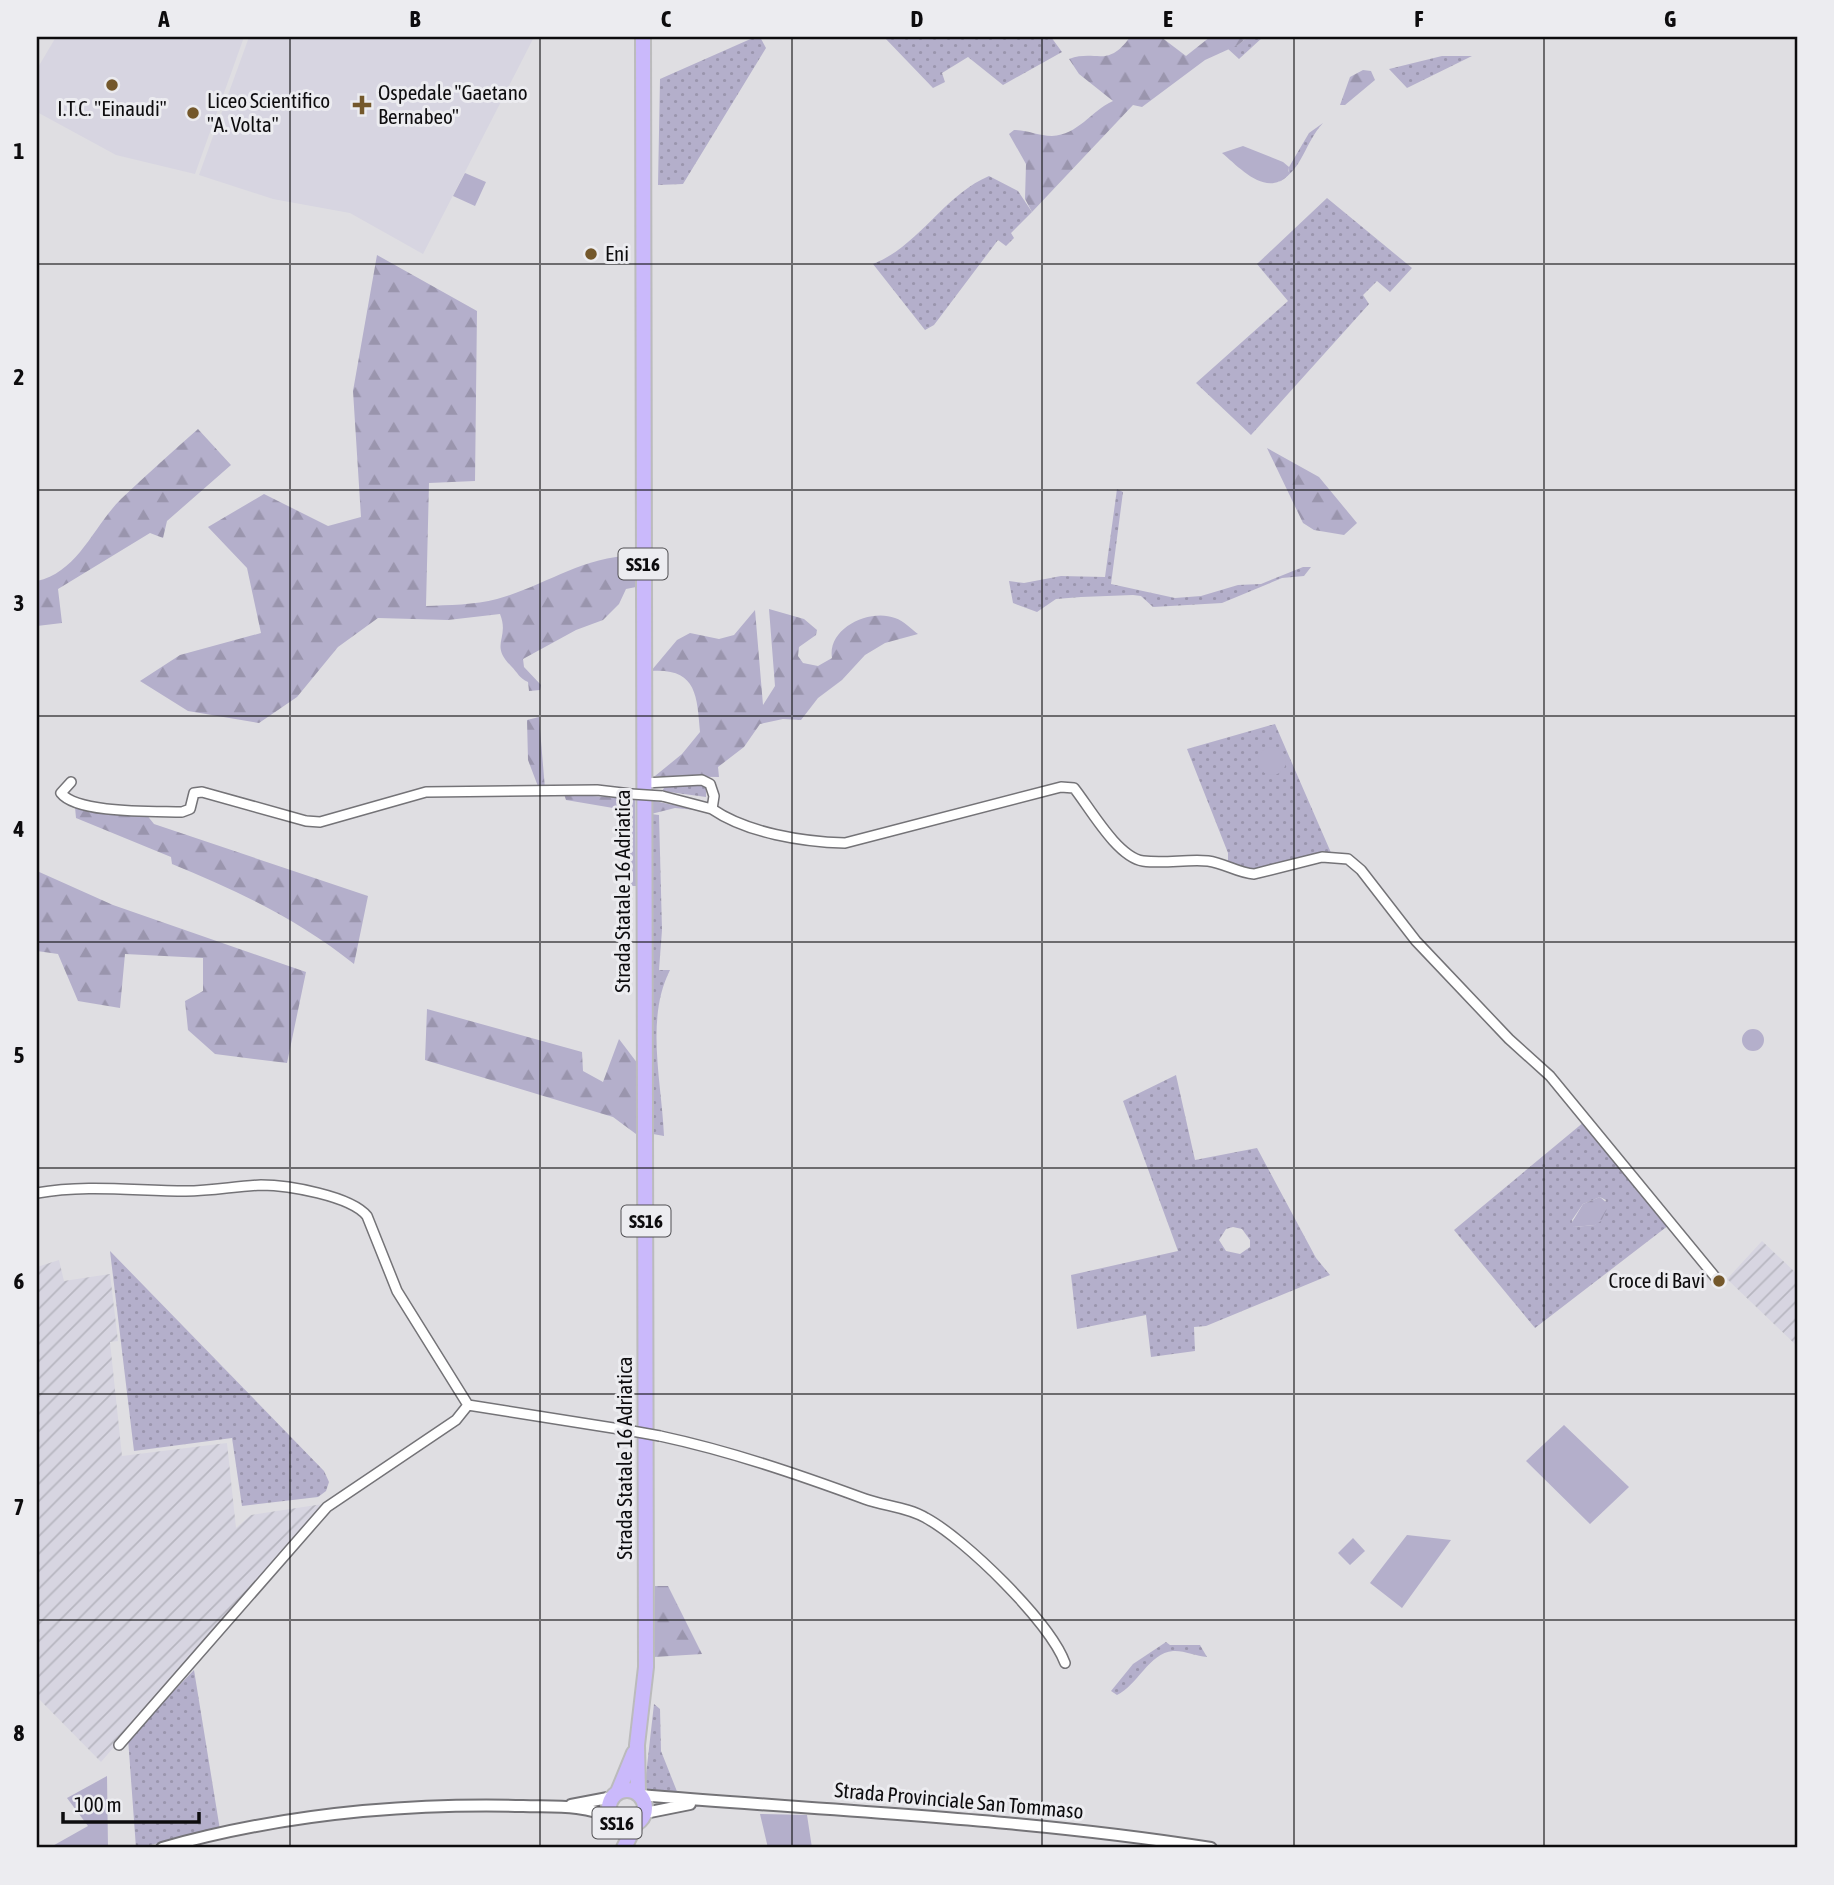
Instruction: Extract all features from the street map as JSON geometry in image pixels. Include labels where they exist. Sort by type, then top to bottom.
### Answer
[{"type":"main road","name":"Strada Statale 16 Adriatica","points":[[639,1794],[637,1745],[646,1667],[642,37]]},
{"type":"main road","name":"Strada Statale 16 Adriatica","points":[[615,1794],[637,1745]]},
{"type":"main road","name":"SS16","points":[[616,1848],[614,1820],[609,1809],[615,1794],[628,1790],[639,1794],[645,1803],[640,1819],[624,1848]]},
{"type":"main road","name":"SS16","points":[[614,1820],[625,1826],[640,1819]]},
{"type":"street","points":[[643,779],[702,780],[710,784],[714,796],[712,809]]},
{"type":"street","points":[[71,782],[61,793],[65,798],[99,808],[182,812],[190,809],[194,793],[202,792],[306,821],[320,822],[426,792],[597,790],[662,796],[712,809],[733,821],[758,828],[820,842],[845,843],[1061,787],[1074,788],[1120,848],[1140,860],[1205,860],[1254,874],[1322,857],[1348,859],[1361,870],[1416,942],[1509,1039],[1555,1082],[1716,1278]]},
{"type":"street","points":[[37,1193],[71,1187],[187,1191],[264,1185],[296,1189],[359,1207],[367,1216],[397,1291],[468,1405],[660,1436],[748,1457],[925,1517],[955,1538],[1002,1581],[1059,1648],[1065,1663]]},
{"type":"street","points":[[119,1745],[327,1507],[456,1420],[468,1405]]},
{"type":"street","points":[[562,1807],[615,1794]]},
{"type":"street","name":"Strada Provinciale San Tommaso","points":[[639,1794],[703,1802],[836,1808],[1106,1834],[1211,1848]]},
{"type":"street","name":"Strada Provinciale San Tommaso","points":[[640,1819],[703,1802]]},
{"type":"street","points":[[162,1848],[197,1838],[278,1824],[403,1807],[562,1807],[594,1811],[614,1820]]},
{"type":"shaded area","points":[[56,37],[244,37],[195,174],[116,155],[37,112],[37,69]]},
{"type":"shaded area","name":"Ospedale \"Gaetano Bernabeo\"","points":[[249,37],[534,37],[423,254],[350,213],[273,199],[199,175]]},
{"type":"shaded area","points":[[1762,1241],[1797,1274],[1797,1346],[1727,1279]]},
{"type":"shaded area","points":[[59,1260],[64,1281],[110,1274],[118,1341],[110,1342],[122,1456],[227,1443],[236,1528],[251,1515],[323,1504],[101,1762],[37,1697],[37,1267]]},
{"type":"green space","points":[[760,37],[766,48],[683,184],[658,185],[660,79]]},
{"type":"green space","points":[[884,37],[1051,37],[1062,52],[1003,85],[968,57],[942,73],[945,82],[933,88]]},
{"type":"green space","points":[[1130,37],[1161,37],[1186,56],[1210,37],[1248,37],[1238,45],[1205,60],[1142,107],[1133,105],[1032,212],[1025,199],[1026,164],[1009,134],[1014,130],[1047,136],[1061,135],[1113,101],[1079,74],[1069,59],[1115,53]]},
{"type":"green space","points":[[1248,37],[1263,37],[1239,59],[1227,48],[1238,45]]},
{"type":"green space","points":[[1442,56],[1472,56],[1407,88],[1389,69]]},
{"type":"green space","points":[[1363,70],[1371,71],[1375,80],[1345,105],[1340,105],[1350,77]]},
{"type":"green space","points":[[1323,123],[1299,163],[1279,182],[1289,171],[1309,133]]},
{"type":"green space","points":[[1243,146],[1283,162],[1289,167],[1288,175],[1280,181],[1262,182],[1222,153]]},
{"type":"green space","points":[[465,173],[486,182],[475,206],[453,196]]},
{"type":"green space","points":[[989,176],[1018,191],[1032,212],[1011,233],[1014,238],[1006,246],[998,240],[934,325],[925,330],[873,264],[904,245],[958,195]]},
{"type":"green space","points":[[1327,198],[1412,268],[1390,292],[1377,281],[1363,295],[1369,304],[1251,435],[1196,383],[1288,301],[1257,264]]},
{"type":"green space","points":[[377,255],[477,311],[475,481],[429,483],[426,606],[471,604],[497,599],[596,561],[635,555],[636,587],[626,589],[619,604],[603,620],[576,630],[523,659],[524,667],[541,685],[540,690],[529,691],[528,682],[501,652],[503,630],[500,614],[448,620],[378,618],[338,647],[297,697],[259,723],[188,711],[140,681],[180,655],[261,633],[247,568],[208,527],[264,494],[328,526],[361,517],[353,391]]},
{"type":"green space","points":[[198,429],[231,465],[167,521],[163,538],[150,533],[58,589],[62,623],[37,626],[37,581],[51,576],[74,558],[121,499]]},
{"type":"green space","points":[[1267,448],[1319,477],[1357,523],[1344,535],[1314,530],[1303,523]]},
{"type":"green space","points":[[1117,489],[1123,492],[1111,584],[1175,598],[1201,596],[1238,585],[1261,584],[1303,567],[1311,567],[1304,576],[1282,578],[1222,603],[1153,607],[1141,596],[1081,597],[1056,599],[1037,612],[1013,603],[1009,581],[1024,583],[1061,576],[1105,577]]},
{"type":"green space","points":[[769,609],[804,619],[817,630],[816,635],[799,647],[798,656],[803,663],[818,666],[832,658],[832,647],[843,630],[863,618],[895,618],[918,634],[885,643],[865,655],[842,680],[818,698],[801,720],[783,719],[760,724],[744,747],[718,767],[719,777],[655,776],[682,754],[700,732],[695,695],[691,686],[677,674],[651,671],[677,640],[690,633],[719,639],[734,635],[755,610],[763,705],[775,686]]},
{"type":"green space","points":[[539,717],[545,789],[539,789],[528,760],[527,720]]},
{"type":"green space","points":[[1275,724],[1332,855],[1244,871],[1228,863],[1228,853],[1187,749]]},
{"type":"green space","points":[[1272,747],[1282,751],[1286,761],[1282,771],[1272,775],[1262,771],[1258,761],[1262,751]]},
{"type":"green space","points":[[695,781],[706,786],[706,797],[662,791],[666,785]]},
{"type":"green space","points":[[564,794],[635,799],[636,886],[629,886],[625,810],[566,800]]},
{"type":"green space","points":[[650,800],[696,810],[675,808],[651,814]]},
{"type":"green space","points":[[75,807],[146,814],[154,824],[368,896],[354,964],[311,933],[267,907],[172,864],[171,857],[76,818]]},
{"type":"green space","points":[[651,814],[659,815],[662,930],[659,970],[670,970],[662,989],[657,1030],[664,1136],[653,1134]]},
{"type":"green space","points":[[37,871],[113,905],[306,972],[287,1063],[215,1054],[188,1030],[185,1001],[203,991],[203,958],[125,954],[120,1008],[78,1001],[58,954],[37,951]]},
{"type":"green space","points":[[427,1009],[582,1052],[583,1071],[603,1082],[619,1039],[638,1064],[636,1134],[613,1117],[425,1060]]},
{"type":"green space","points":[[1753,1029],[1761,1032],[1764,1040],[1761,1048],[1753,1051],[1745,1048],[1742,1040],[1745,1032]]},
{"type":"green space","points":[[1176,1075],[1195,1160],[1257,1148],[1316,1258],[1330,1275],[1206,1326],[1194,1327],[1195,1351],[1151,1357],[1146,1315],[1077,1329],[1071,1275],[1178,1251],[1123,1101]],"holes":[[[1226,1229],[1242,1229],[1250,1240],[1250,1247],[1240,1254],[1226,1251],[1219,1240]]]},
{"type":"green space","points":[[1584,1122],[1669,1225],[1535,1328],[1454,1230]],"holes":[[[1600,1197],[1606,1200],[1595,1225],[1574,1227],[1572,1220],[1583,1204]]]},
{"type":"green space","points":[[1600,1197],[1609,1205],[1601,1221],[1595,1225],[1574,1227],[1571,1224],[1583,1204]]},
{"type":"green space","points":[[110,1251],[324,1471],[329,1482],[326,1491],[318,1497],[242,1506],[232,1438],[134,1451]]},
{"type":"green space","points":[[1564,1425],[1629,1487],[1590,1524],[1526,1461]]},
{"type":"green space","points":[[1407,1535],[1451,1540],[1402,1608],[1370,1583]]},
{"type":"green space","points":[[1353,1538],[1365,1551],[1350,1565],[1338,1553]]},
{"type":"green space","points":[[655,1586],[668,1586],[702,1654],[654,1657]]},
{"type":"green space","points":[[1166,1642],[1170,1645],[1200,1645],[1207,1657],[1177,1651],[1165,1653],[1150,1663],[1124,1691],[1117,1695],[1111,1691],[1133,1664]]},
{"type":"green space","points":[[194,1670],[220,1830],[136,1848],[128,1738]]},
{"type":"green space","points":[[654,1704],[660,1709],[661,1751],[678,1794],[648,1791],[645,1784]]},
{"type":"green space","points":[[107,1776],[108,1848],[49,1848],[88,1826],[67,1798]]},
{"type":"green space","points":[[760,1814],[807,1815],[812,1848],[768,1848]]},
{"type":"place","name":"I.T.C. \"Einaudi\"","points":[[112,85]]},
{"type":"place","name":"Ospedale \"Gaetano Bernabeo\"","points":[[362,105]]},
{"type":"place","name":"Liceo Scientifico \"A. Volta\"","points":[[193,113]]},
{"type":"place","name":"Eni","points":[[591,254]]},
{"type":"place","name":"Croce di Bavi","points":[[1719,1281]]}]
